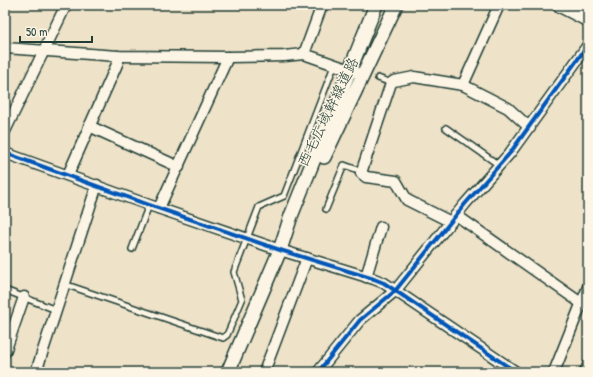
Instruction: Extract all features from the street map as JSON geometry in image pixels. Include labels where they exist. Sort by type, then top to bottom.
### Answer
[{"type":"street","points":[[5,131],[66,5]]},
{"type":"street","points":[[304,54],[322,5]]},
{"type":"street","name":"西毛広域幹線道路","points":[[228,372],[280,250],[290,216],[350,72],[376,5]]},
{"type":"street","name":"西毛広域幹線道路","points":[[286,232],[364,75],[396,5]]},
{"type":"street","points":[[463,85],[499,5]]},
{"type":"street","points":[[558,5],[588,20]]},
{"type":"street","points":[[318,372],[360,320],[395,291],[530,128],[588,44]]},
{"type":"street","points":[[5,48],[118,56],[228,57],[284,56],[304,54],[350,72],[364,75]]},
{"type":"street","points":[[68,175],[118,62],[118,56]]},
{"type":"street","points":[[159,208],[228,57]]},
{"type":"street","points":[[530,128],[508,108],[463,85],[414,77],[394,81],[391,83],[361,171],[363,176],[366,177],[396,181],[407,200],[454,218],[581,303]]},
{"type":"street","points":[[89,126],[178,167]]},
{"type":"street","points":[[5,153],[280,250],[384,283],[516,372]]},
{"type":"street","points":[[36,372],[97,185]]},
{"type":"street","points":[[366,277],[381,227]]},
{"type":"street","points":[[264,372],[307,258]]},
{"type":"street","points":[[554,372],[588,287]]},
{"type":"street","points":[[5,352],[24,297]]},
{"type":"street","points":[[585,372],[588,366]]},
{"type":"lane","points":[[64,284],[223,338],[227,336],[242,300],[242,295],[234,272],[246,238],[259,207],[284,196],[334,66]]},
{"type":"lane","points":[[378,78],[391,83]]},
{"type":"lane","points":[[446,128],[499,165]]},
{"type":"lane","points":[[326,209],[344,165],[361,171]]},
{"type":"lane","points":[[132,249],[149,205]]},
{"type":"lane","points":[[5,290],[56,310]]},
{"type":"cycle path","points":[[318,372],[360,320],[395,291],[465,204],[510,153],[588,45]]},
{"type":"cycle path","points":[[5,153],[280,250],[384,283],[516,372]]}]
